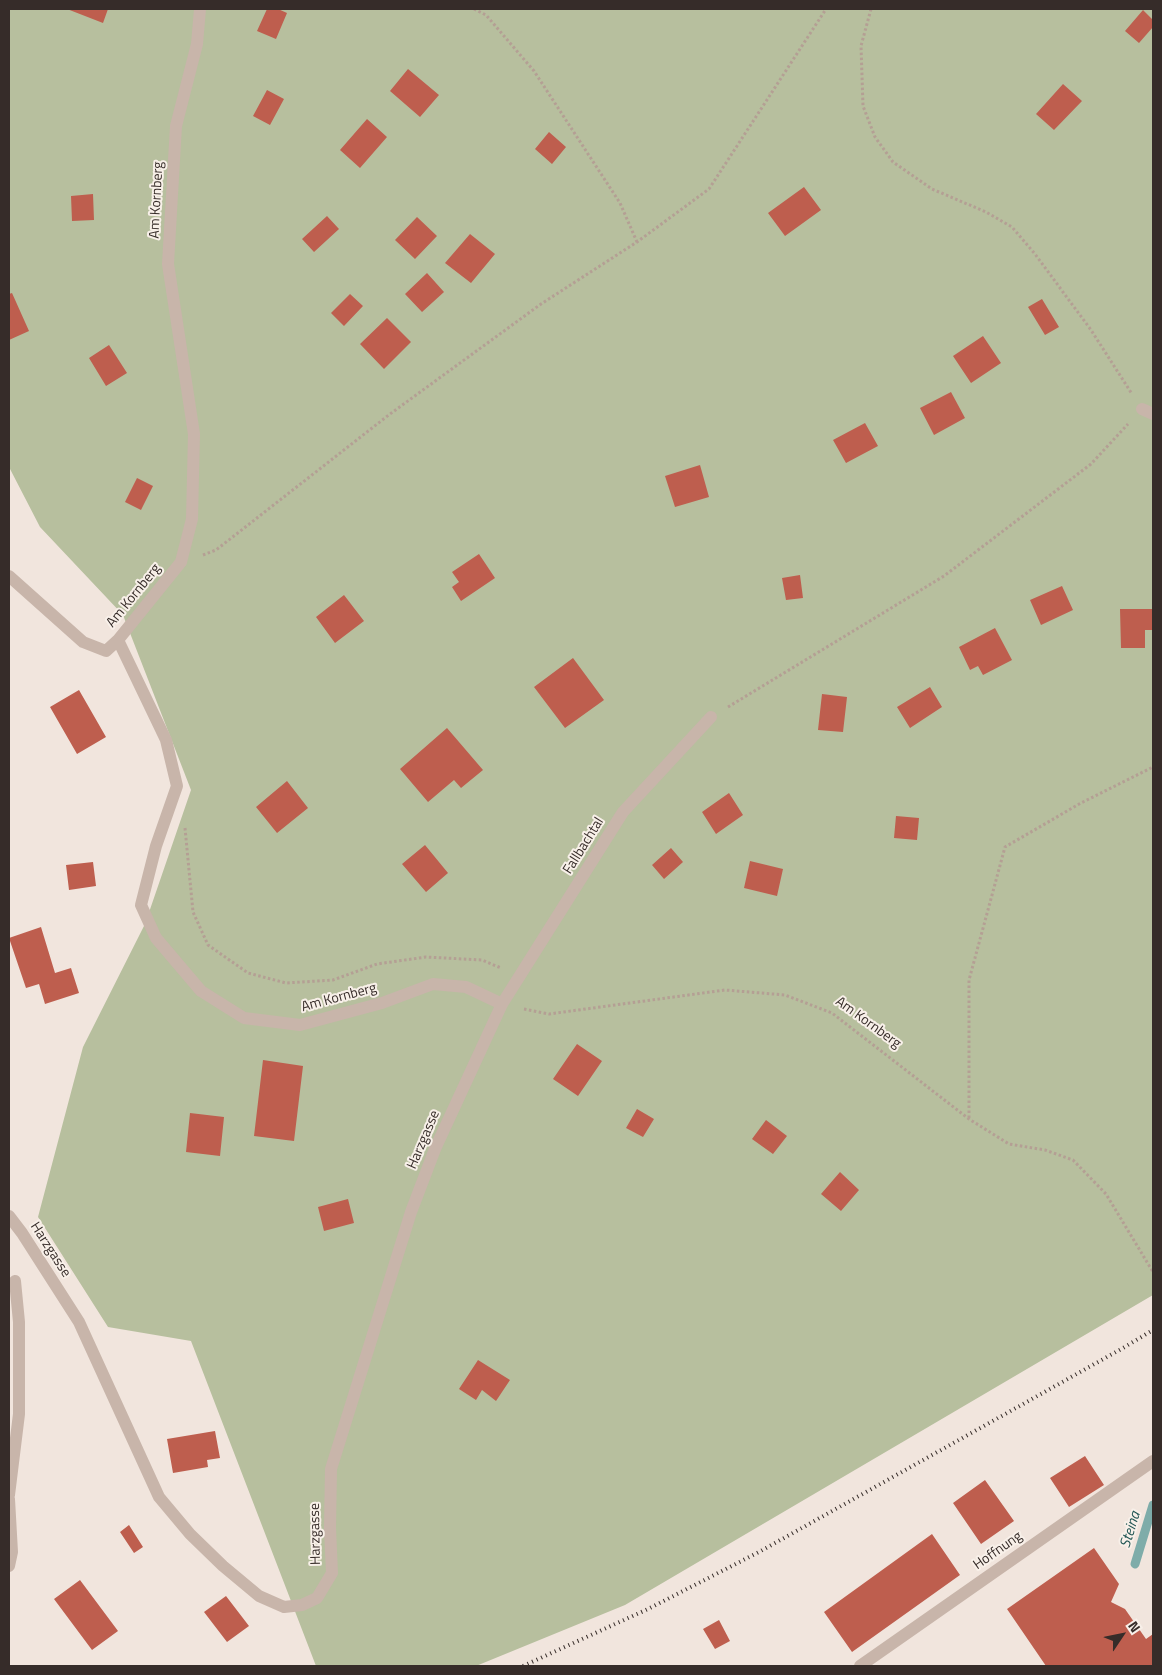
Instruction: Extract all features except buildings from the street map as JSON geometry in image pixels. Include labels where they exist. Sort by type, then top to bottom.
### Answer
[{"type":"street","name":"Am Kornberg","points":[[200,9],[197,44],[176,126],[168,264],[194,434],[192,519],[181,562],[118,640],[166,740],[177,786],[156,846],[141,905],[156,938],[201,991],[244,1018],[300,1025],[382,1003],[433,984],[466,987],[502,1004]]},
{"type":"street","points":[[9,576],[83,642],[106,651],[118,640]]},
{"type":"street","name":"Fallbachtal","points":[[502,1004],[623,812],[710,717]]},
{"type":"street","name":"Harzgasse","points":[[9,1216],[79,1322],[159,1497],[190,1534],[223,1566],[260,1596],[284,1607],[302,1605],[317,1598],[332,1573],[330,1528],[332,1469],[411,1212],[435,1149],[502,1004]]},
{"type":"street","points":[[9,1566],[12,1552],[9,1497],[19,1414],[18,1322],[15,1280]]},
{"type":"street","name":"Hoffnung","points":[[860,1666],[1153,1461]]},
{"type":"path","points":[[474,9],[486,16],[534,71],[620,203],[637,242]]},
{"type":"path","points":[[181,562],[216,550],[390,414],[541,304],[637,242],[709,189],[826,9]]},
{"type":"path","points":[[710,717],[944,576],[1091,464],[1148,411],[1035,254],[1012,227],[986,212],[932,189],[893,162],[875,137],[863,106],[861,46],[871,9]]},
{"type":"path","points":[[969,1119],[968,980],[1005,847],[1081,803],[1153,766]]},
{"type":"path","points":[[173,797],[185,827],[193,912],[208,945],[248,973],[286,983],[333,980],[377,964],[426,957],[482,960],[520,976]]},
{"type":"path","name":"Am Kornberg","points":[[502,1004],[549,1014],[725,990],[785,995],[832,1013],[969,1119],[1009,1144],[1045,1150],[1073,1160],[1106,1194],[1153,1272]]},
{"type":"green space","points":[[9,9],[1153,9],[1153,1295],[625,1605],[476,1666],[316,1666],[191,1341],[108,1327],[38,1217],[83,1047],[145,924],[191,790],[123,615],[40,527],[9,467]]},
{"type":"waterway","name":"Steina","points":[[1135,1564],[1153,1505]]},
{"type":"railway","points":[[523,1666],[648,1609],[759,1552],[1153,1330]]}]
